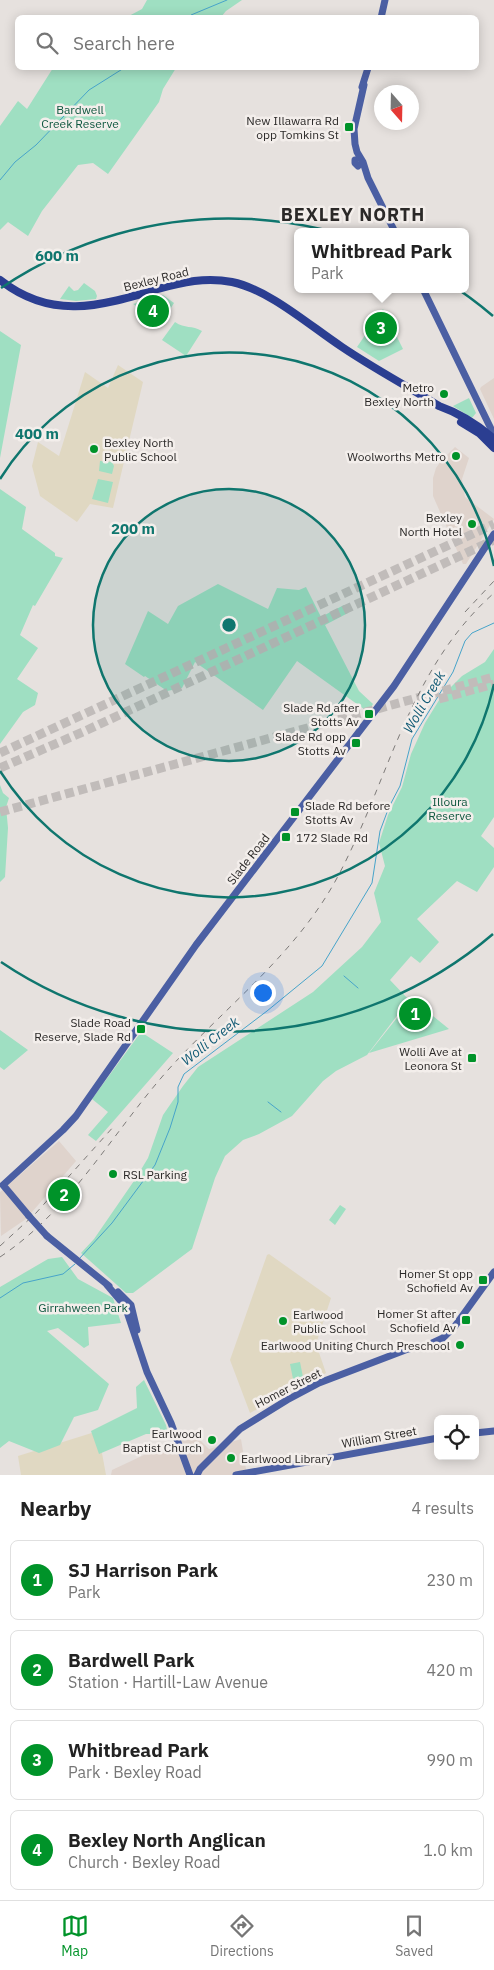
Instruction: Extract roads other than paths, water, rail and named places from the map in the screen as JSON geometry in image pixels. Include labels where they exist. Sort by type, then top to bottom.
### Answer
[{"type":"main road","points":[[382,15],[385,0]]},
{"type":"main road","points":[[368,70],[350,136],[359,162],[393,228]]},
{"type":"main road","name":"Bexley Road","points":[[0,280],[33,299],[58,306],[77,307],[112,302],[190,281],[213,280],[240,284],[269,298],[347,350],[439,406],[448,414],[477,425],[494,448]]},
{"type":"main road","points":[[425,293],[494,437]]},
{"type":"main road","points":[[477,425],[481,412],[478,405]]},
{"type":"main road","name":"Bexley Road","points":[[439,406],[477,425],[494,437]]},
{"type":"main road","name":"Slade Road","points":[[190,1475],[171,1423],[147,1372],[139,1345],[131,1305],[121,1294],[90,1272],[47,1236],[2,1185],[76,1116],[196,945],[394,686],[494,534]]},
{"type":"main road","name":"Homer Street","points":[[198,1475],[200,1469],[231,1437],[260,1416],[312,1386],[426,1342],[443,1338],[460,1320],[494,1272]]},
{"type":"main road","points":[[479,1433],[494,1431]]},
{"type":"main road","name":"William Street","points":[[236,1475],[434,1439]]},
{"type":"waterway","points":[[191,15],[227,0]]},
{"type":"waterway","points":[[0,180],[15,162],[36,145],[89,90],[121,70]]},
{"type":"waterway","name":"Wolli Creek","points":[[79,1259],[112,1223],[155,1165],[170,1128],[178,1102],[178,1087],[184,1074],[267,1011],[322,966],[372,883],[380,831],[389,807],[400,786],[412,739],[453,672],[465,641],[472,633],[494,623]]},
{"type":"waterway","points":[[344,976],[358,988]]},
{"type":"waterway","points":[[268,1102],[281,1112]]},
{"type":"waterway","name":"Wolli Creek","points":[[0,1298],[23,1283],[63,1274],[75,1264]]},
{"type":"tunnel","points":[[0,753],[494,524]]},
{"type":"tunnel","points":[[0,768],[85,731],[494,540]]},
{"type":"tunnel","points":[[0,812],[494,677]]},
{"type":"tunnel","points":[[439,699],[494,684]]},
{"type":"railway","points":[[465,612],[494,581]]},
{"type":"railway","points":[[0,1257],[26,1238],[49,1216],[90,1169],[168,1070],[281,956],[301,931],[337,878],[420,691],[440,656],[465,623],[494,593]]},
{"type":"railway","points":[[0,1246],[36,1213],[115,1125]]},
{"type":"place","name":"New Illawarra Rd opp Tomkins St","points":[[349,127]]},
{"type":"place","name":"Bexley North Anglican","points":[[153,311]]},
{"type":"place","name":"Whitbread Park","points":[[381,328]]},
{"type":"place","name":"Metro Bexley North","points":[[444,394]]},
{"type":"place","name":"Bexley North Public School","points":[[94,449]]},
{"type":"place","name":"Woolworths Metro","points":[[456,456]]},
{"type":"place","name":"Bexley North Hotel","points":[[472,524]]},
{"type":"place","name":"Slade Rd after Stotts Av","points":[[369,714]]},
{"type":"place","name":"Slade Rd opp Stotts Av","points":[[356,743]]},
{"type":"place","name":"Slade Rd before Stotts Av","points":[[295,812]]},
{"type":"place","name":"172 Slade Rd","points":[[286,837]]},
{"type":"place","name":"SJ Harrison Park","points":[[415,1014]]},
{"type":"place","name":"Slade Road Reserve, Slade Rd","points":[[141,1029]]},
{"type":"place","name":"Wolli Ave at Leonora St","points":[[472,1058]]},
{"type":"place","name":"RSL Parking","points":[[113,1174]]},
{"type":"place","name":"Bardwell Park","points":[[64,1195]]},
{"type":"place","name":"Homer St opp Schofield Av","points":[[483,1280]]},
{"type":"place","name":"Homer St after Schofield Av","points":[[466,1320]]},
{"type":"place","name":"Earlwood Public School","points":[[283,1321]]},
{"type":"place","name":"Earlwood Uniting Church Preschool","points":[[460,1345]]},
{"type":"place","name":"Earlwood Baptist Church","points":[[212,1440]]},
{"type":"place","name":"Earlwood Library","points":[[231,1458]]},
{"type":"district","name":"BEXLEY NORTH","points":[[353,214]]},
{"type":"park label","name":"Bardwell Creek Reserve","points":[[80,116]]},
{"type":"park label","name":"Illoura Reserve","points":[[450,808]]},
{"type":"park label","name":"Girrahween Park","points":[[83,1307]]}]
